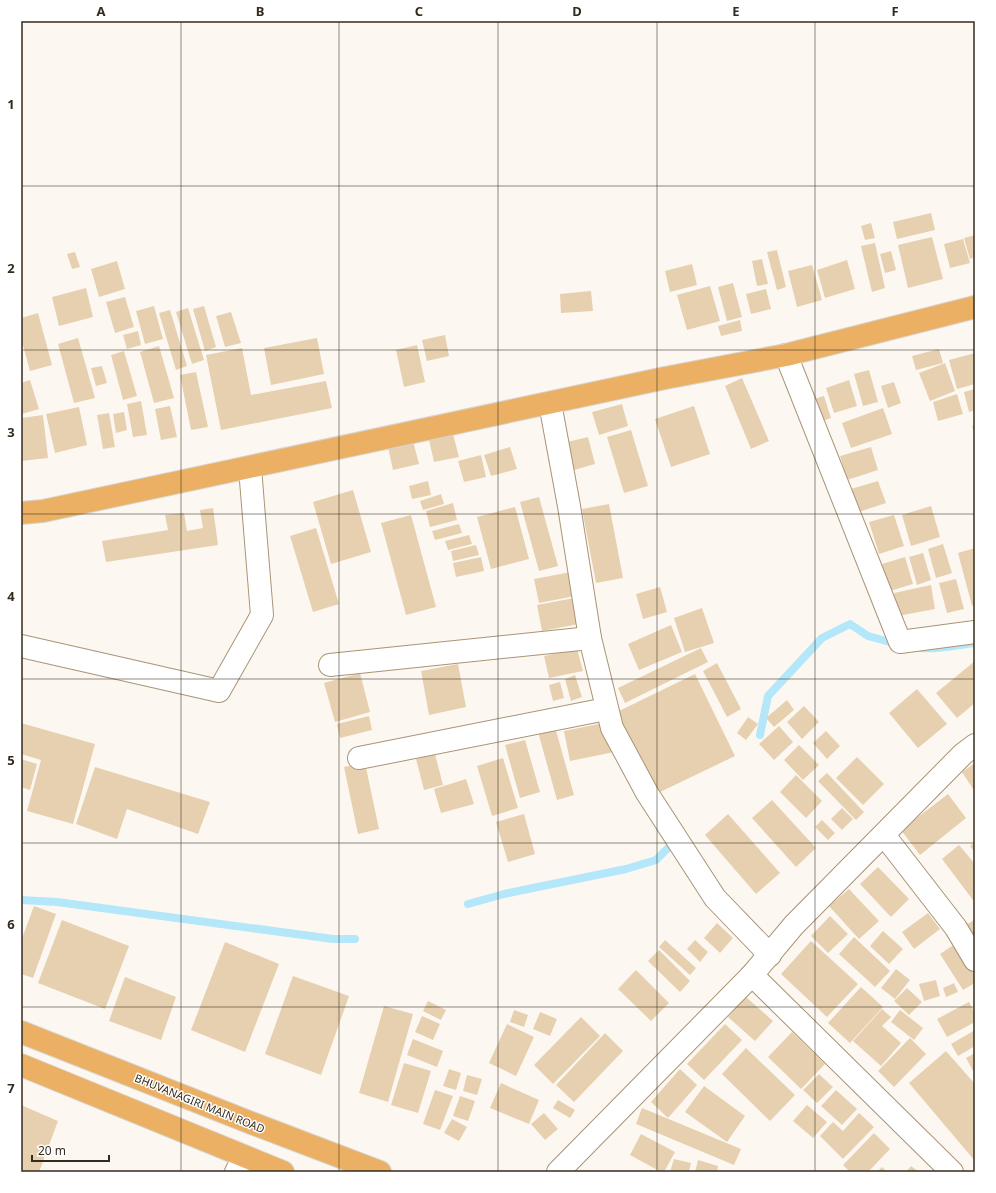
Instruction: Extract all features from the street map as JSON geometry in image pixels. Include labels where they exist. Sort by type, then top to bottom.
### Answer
[{"type":"highway","points":[[21,513],[43,512],[665,378],[786,355],[975,307]]},
{"type":"highway","name":"BHUVANAGIRI MAIN ROAD","points":[[21,1032],[380,1172]]},
{"type":"highway","points":[[21,1065],[240,1165],[283,1172]]},
{"type":"street","points":[[786,355],[900,642],[975,632]]},
{"type":"street","points":[[550,403],[590,638],[606,709],[612,728],[647,793],[715,898],[770,955]]},
{"type":"street","points":[[21,646],[219,691],[262,615],[250,468]]},
{"type":"street","points":[[330,665],[590,638]]},
{"type":"street","points":[[359,758],[606,709]]},
{"type":"street","points":[[558,1172],[752,975],[794,925],[963,754],[975,745]]},
{"type":"street","points":[[884,835],[956,928],[975,960]]},
{"type":"street","points":[[752,975],[952,1172]]},
{"type":"building","points":[[931,213],[935,230],[897,239],[893,222]]},
{"type":"building","points":[[871,223],[875,238],[865,240],[861,226]]},
{"type":"building","points":[[975,235],[975,257],[970,259],[964,238]]},
{"type":"building","points":[[932,237],[943,279],[908,288],[898,245]]},
{"type":"building","points":[[963,239],[970,263],[950,268],[944,244]]},
{"type":"building","points":[[875,243],[885,288],[872,292],[861,246]]},
{"type":"building","points":[[777,250],[786,287],[777,290],[767,252]]},
{"type":"building","points":[[891,251],[896,270],[885,273],[880,254]]},
{"type":"building","points":[[75,252],[80,267],[72,269],[67,254]]},
{"type":"building","points":[[762,259],[768,284],[757,286],[752,261]]},
{"type":"building","points":[[847,260],[855,289],[825,298],[817,270]]},
{"type":"building","points":[[117,261],[125,289],[99,297],[91,269]]},
{"type":"building","points":[[692,264],[697,285],[670,292],[665,271]]},
{"type":"building","points":[[812,265],[822,300],[797,307],[788,271]]},
{"type":"building","points":[[733,283],[742,317],[727,321],[718,287]]},
{"type":"building","points":[[710,286],[720,321],[687,330],[677,295]]},
{"type":"building","points":[[86,288],[93,317],[59,326],[52,297]]},
{"type":"building","points":[[766,289],[771,309],[751,314],[746,294]]},
{"type":"building","points":[[591,291],[593,311],[561,313],[560,294]]},
{"type":"building","points":[[125,297],[134,327],[115,333],[106,302]]},
{"type":"building","points":[[154,306],[163,339],[145,344],[136,311]]},
{"type":"building","points":[[204,306],[216,347],[205,351],[193,309]]},
{"type":"building","points":[[188,308],[204,360],[192,364],[176,312]]},
{"type":"building","points":[[170,310],[187,366],[176,370],[159,313]]},
{"type":"building","points":[[231,312],[241,343],[225,347],[216,316]]},
{"type":"building","points":[[38,313],[52,365],[30,371],[21,338],[21,318]]},
{"type":"building","points":[[740,320],[742,331],[721,336],[718,326]]},
{"type":"building","points":[[138,331],[141,345],[127,349],[123,335]]},
{"type":"building","points":[[445,335],[449,356],[427,361],[422,340]]},
{"type":"building","points":[[78,338],[95,398],[74,403],[58,344]]},
{"type":"building","points":[[317,338],[324,374],[271,385],[264,348]]},
{"type":"building","points":[[417,345],[425,382],[404,387],[396,350]]},
{"type":"building","points":[[159,346],[174,398],[154,403],[140,352]]},
{"type":"building","points":[[242,348],[251,395],[326,381],[332,408],[221,430],[206,355]]},
{"type":"building","points":[[939,349],[943,363],[916,370],[912,356]]},
{"type":"building","points":[[124,351],[137,396],[123,400],[111,355]]},
{"type":"building","points":[[975,353],[975,384],[957,389],[949,360]]},
{"type":"building","points":[[945,363],[955,391],[930,401],[919,373]]},
{"type":"building","points":[[102,366],[107,383],[96,386],[91,368]]},
{"type":"building","points":[[869,370],[878,402],[863,406],[854,374]]},
{"type":"building","points":[[196,372],[208,427],[191,430],[180,375]]},
{"type":"building","points":[[742,378],[769,441],[751,449],[725,386]]},
{"type":"building","points":[[30,380],[39,409],[22,414],[21,383]]},
{"type":"building","points":[[849,380],[857,406],[834,413],[826,388]]},
{"type":"building","points":[[894,382],[901,403],[888,408],[881,386]]},
{"type":"building","points":[[975,389],[975,410],[969,412],[964,392]]},
{"type":"building","points":[[957,394],[963,414],[938,421],[933,402]]},
{"type":"building","points":[[824,396],[831,418],[817,423],[810,400]]},
{"type":"building","points":[[141,401],[147,435],[133,437],[127,404]]},
{"type":"building","points":[[622,404],[628,426],[599,435],[592,412]]},
{"type":"building","points":[[170,406],[177,437],[161,440],[155,409]]},
{"type":"building","points":[[694,406],[710,454],[671,467],[655,419]]},
{"type":"building","points":[[79,407],[87,445],[55,453],[46,414]]},
{"type":"building","points":[[883,408],[892,434],[851,448],[842,423]]},
{"type":"building","points":[[124,412],[127,430],[116,433],[113,414]]},
{"type":"building","points":[[109,413],[115,447],[103,449],[97,415]]},
{"type":"building","points":[[43,415],[48,458],[21,461],[21,418]]},
{"type":"building","points":[[975,425],[975,436],[972,426]]},
{"type":"building","points":[[631,430],[648,486],[624,493],[607,437]]},
{"type":"building","points":[[453,434],[459,457],[434,462],[429,440]]},
{"type":"building","points":[[588,437],[595,464],[571,471],[563,443]]},
{"type":"building","points":[[413,441],[419,464],[393,470],[388,447]]},
{"type":"building","points":[[510,447],[517,469],[491,476],[484,455]]},
{"type":"building","points":[[871,447],[878,470],[847,480],[840,456]]},
{"type":"building","points":[[481,455],[486,477],[464,482],[458,461]]},
{"type":"building","points":[[428,481],[431,495],[412,499],[409,486]]},
{"type":"building","points":[[878,481],[886,503],[859,512],[851,489]]},
{"type":"building","points":[[353,490],[371,552],[331,564],[313,502]]},
{"type":"building","points":[[441,494],[444,504],[423,510],[420,501]]},
{"type":"building","points":[[539,497],[558,566],[539,571],[520,502]]},
{"type":"building","points":[[453,503],[457,520],[430,527],[426,511]]},
{"type":"building","points":[[609,504],[623,578],[596,583],[582,509]]},
{"type":"building","points":[[931,506],[940,537],[911,546],[902,515]]},
{"type":"building","points":[[515,507],[529,559],[491,569],[477,517]]},
{"type":"building","points":[[213,508],[218,545],[106,562],[102,541],[168,530],[165,515],[184,513],[187,531],[203,528],[200,510]]},
{"type":"building","points":[[411,515],[436,607],[406,615],[381,523]]},
{"type":"building","points":[[894,515],[904,546],[879,554],[869,522]]},
{"type":"building","points":[[459,524],[462,533],[435,540],[432,531]]},
{"type":"building","points":[[316,528],[339,604],[313,612],[290,536]]},
{"type":"building","points":[[469,535],[472,544],[448,550],[445,541]]},
{"type":"building","points":[[943,544],[952,573],[936,578],[928,549]]},
{"type":"building","points":[[476,545],[479,555],[453,561],[451,551]]},
{"type":"building","points":[[975,548],[975,605],[972,606],[958,553]]},
{"type":"building","points":[[923,553],[931,580],[917,585],[909,557]]},
{"type":"building","points":[[481,557],[484,571],[456,577],[453,563]]},
{"type":"building","points":[[905,557],[913,584],[890,591],[882,564]]},
{"type":"building","points":[[571,572],[575,596],[539,603],[534,579]]},
{"type":"building","points":[[956,579],[964,609],[947,613],[939,583]]},
{"type":"building","points":[[931,585],[935,609],[898,616],[894,593]]},
{"type":"building","points":[[660,587],[667,612],[643,619],[636,594]]},
{"type":"building","points":[[574,598],[579,624],[542,631],[537,605]]},
{"type":"building","points":[[702,608],[714,643],[685,652],[674,618]]},
{"type":"building","points":[[671,625],[682,652],[639,670],[628,644]]},
{"type":"building","points":[[701,648],[708,662],[625,703],[618,688]]},
{"type":"building","points":[[577,649],[583,671],[549,678],[544,656]]},
{"type":"building","points":[[975,661],[975,703],[957,718],[936,693]]},
{"type":"building","points":[[717,663],[741,709],[727,717],[703,671]]},
{"type":"building","points":[[458,664],[466,707],[429,715],[421,671]]},
{"type":"building","points":[[360,673],[370,712],[335,722],[324,683]]},
{"type":"building","points":[[695,674],[735,756],[656,794],[617,712]]},
{"type":"building","points":[[575,675],[582,697],[571,701],[565,679]]},
{"type":"building","points":[[560,682],[564,698],[553,701],[549,685]]},
{"type":"building","points":[[917,689],[947,724],[918,748],[889,713]]},
{"type":"building","points":[[787,700],[794,710],[774,727],[766,718]]},
{"type":"building","points":[[804,706],[819,722],[802,739],[787,722]]},
{"type":"building","points":[[369,716],[372,730],[340,738],[337,724]]},
{"type":"building","points":[[748,717],[758,724],[746,740],[737,733]]},
{"type":"building","points":[[608,722],[614,752],[570,761],[564,731]]},
{"type":"building","points":[[21,723],[95,744],[73,824],[27,811],[41,760],[21,754]]},
{"type":"building","points":[[779,726],[793,742],[774,760],[759,744]]},
{"type":"building","points":[[555,727],[574,795],[557,800],[538,732]]},
{"type":"building","points":[[826,731],[840,746],[827,759],[813,743]]},
{"type":"building","points":[[525,740],[540,792],[520,798],[505,745]]},
{"type":"building","points":[[799,745],[819,765],[803,780],[784,760]]},
{"type":"building","points":[[435,754],[443,785],[424,790],[416,759]]},
{"type":"building","points":[[857,757],[884,784],[863,805],[836,778]]},
{"type":"building","points":[[503,758],[518,808],[492,816],[477,766]]},
{"type":"building","points":[[21,759],[37,764],[30,790],[21,787]]},
{"type":"building","points":[[365,763],[379,829],[358,834],[344,767]]},
{"type":"building","points":[[975,763],[975,792],[962,772]]},
{"type":"building","points":[[95,767],[210,802],[198,834],[127,809],[117,839],[76,824]]},
{"type":"building","points":[[827,773],[864,812],[856,820],[818,781]]},
{"type":"building","points":[[796,775],[822,801],[806,818],[780,792]]},
{"type":"building","points":[[466,779],[474,804],[441,813],[434,789]]},
{"type":"building","points":[[948,794],[966,818],[920,855],[901,830]]},
{"type":"building","points":[[772,800],[816,848],[796,867],[752,818]]},
{"type":"building","points":[[842,808],[853,819],[842,830],[831,819]]},
{"type":"building","points":[[524,814],[535,854],[508,862],[496,822]]},
{"type":"building","points":[[728,814],[780,873],[756,894],[705,835]]},
{"type":"building","points":[[822,820],[835,833],[828,840],[815,827]]},
{"type":"building","points":[[975,842],[975,853],[970,846]]},
{"type":"building","points":[[959,845],[975,864],[975,898],[973,900],[942,859]]},
{"type":"building","points":[[878,867],[909,899],[891,917],[860,884]]},
{"type":"building","points":[[849,889],[879,921],[859,939],[829,906]]},
{"type":"building","points":[[34,906],[56,914],[33,978],[21,974],[21,941]]},
{"type":"building","points":[[928,913],[940,929],[914,949],[902,932]]},
{"type":"building","points":[[830,916],[848,934],[828,953],[811,936]]},
{"type":"building","points":[[975,919],[975,947],[962,928]]},
{"type":"building","points":[[62,920],[129,946],[105,1009],[38,983]]},
{"type":"building","points":[[717,923],[733,938],[720,953],[704,938]]},
{"type":"building","points":[[883,931],[903,949],[889,964],[870,946]]},
{"type":"building","points":[[854,937],[890,971],[875,987],[839,954]]},
{"type":"building","points":[[665,940],[696,968],[690,975],[659,947]]},
{"type":"building","points":[[695,940],[708,952],[700,962],[687,949]]},
{"type":"building","points":[[811,941],[858,984],[827,1017],[781,974]]},
{"type":"building","points":[[225,942],[279,964],[245,1052],[191,1030]]},
{"type":"building","points":[[955,944],[975,976],[975,983],[963,990],[940,954]]},
{"type":"building","points":[[659,950],[690,981],[680,992],[648,961]]},
{"type":"building","points":[[896,969],[910,980],[895,999],[881,988]]},
{"type":"building","points":[[636,970],[669,1003],[651,1021],[618,989]]},
{"type":"building","points":[[293,976],[349,996],[321,1075],[265,1054]]},
{"type":"building","points":[[125,977],[176,997],[161,1040],[109,1021]]},
{"type":"building","points":[[936,980],[940,996],[924,1001],[919,984]]},
{"type":"building","points":[[954,983],[958,992],[946,997],[943,988]]},
{"type":"building","points":[[861,987],[883,1007],[850,1043],[828,1023]]},
{"type":"building","points":[[907,988],[922,1002],[909,1015],[894,1001]]},
{"type":"building","points":[[746,997],[773,1021],[755,1041],[728,1017]]},
{"type":"building","points":[[428,1001],[446,1010],[441,1020],[423,1011]]},
{"type":"building","points":[[969,1002],[975,1013],[975,1022],[947,1037],[937,1019]]},
{"type":"building","points":[[384,1006],[413,1014],[388,1102],[359,1093]]},
{"type":"building","points":[[882,1009],[891,1017],[882,1026],[901,1043],[881,1066],[853,1041]]},
{"type":"building","points":[[514,1010],[528,1015],[524,1027],[510,1022]]},
{"type":"building","points":[[900,1010],[923,1028],[914,1040],[891,1022]]},
{"type":"building","points":[[540,1012],[557,1019],[550,1036],[533,1029]]},
{"type":"building","points":[[422,1016],[440,1024],[433,1040],[415,1032]]},
{"type":"building","points":[[581,1017],[600,1036],[553,1084],[534,1065]]},
{"type":"building","points":[[507,1024],[534,1037],[516,1076],[489,1063]]},
{"type":"building","points":[[725,1024],[742,1040],[704,1080],[687,1064]]},
{"type":"building","points":[[975,1030],[975,1046],[958,1056],[951,1044]]},
{"type":"building","points":[[792,1032],[825,1064],[801,1089],[768,1057]]},
{"type":"building","points":[[605,1033],[623,1051],[574,1102],[556,1085]]},
{"type":"building","points":[[910,1038],[926,1054],[894,1087],[878,1071]]},
{"type":"building","points":[[413,1039],[443,1051],[437,1067],[407,1055]]},
{"type":"building","points":[[746,1048],[795,1095],[770,1121],[722,1074]]},
{"type":"building","points":[[946,1051],[975,1084],[975,1161],[909,1083]]},
{"type":"building","points":[[975,1053],[975,1070],[973,1071],[966,1058]]},
{"type":"building","points":[[404,1063],[431,1071],[418,1113],[391,1105]]},
{"type":"building","points":[[449,1069],[461,1073],[456,1090],[443,1086]]},
{"type":"building","points":[[680,1069],[697,1085],[668,1118],[651,1102]]},
{"type":"building","points":[[819,1074],[833,1087],[817,1103],[803,1090]]},
{"type":"building","points":[[467,1075],[482,1079],[477,1095],[463,1091]]},
{"type":"building","points":[[501,1083],[539,1100],[529,1124],[490,1108]]},
{"type":"building","points":[[704,1086],[745,1116],[727,1142],[685,1112]]},
{"type":"building","points":[[435,1090],[453,1096],[440,1130],[423,1124]]},
{"type":"building","points":[[836,1090],[857,1109],[842,1125],[821,1106]]},
{"type":"building","points":[[460,1096],[475,1101],[468,1121],[453,1116]]},
{"type":"building","points":[[558,1100],[575,1110],[570,1118],[553,1108]]},
{"type":"building","points":[[21,1105],[58,1121],[39,1172],[21,1172]]},
{"type":"building","points":[[807,1105],[827,1122],[813,1138],[793,1121]]},
{"type":"building","points":[[642,1108],[741,1149],[734,1165],[636,1124]]},
{"type":"building","points":[[544,1113],[558,1129],[545,1140],[531,1124]]},
{"type":"building","points":[[859,1113],[874,1127],[843,1159],[820,1136],[833,1122],[843,1131]]},
{"type":"building","points":[[452,1119],[467,1127],[459,1141],[444,1133]]},
{"type":"building","points":[[874,1133],[890,1149],[868,1172],[850,1172],[843,1165]]},
{"type":"building","points":[[641,1134],[675,1152],[664,1172],[661,1172],[630,1155]]},
{"type":"building","points":[[674,1159],[691,1163],[689,1172],[670,1172]]},
{"type":"building","points":[[698,1160],[718,1166],[717,1172],[695,1172]]},
{"type":"building","points":[[911,1166],[919,1172],[906,1172]]},
{"type":"building","points":[[882,1167],[887,1172],[877,1172]]},
{"type":"waterway","points":[[760,735],[768,696],[822,638],[850,624],[868,636],[897,644]]},
{"type":"waterway","points":[[920,648],[941,648],[975,643]]},
{"type":"waterway","points":[[468,904],[504,894],[626,869],[656,860],[668,848]]},
{"type":"waterway","points":[[21,900],[57,902],[333,939],[355,939]]}]
